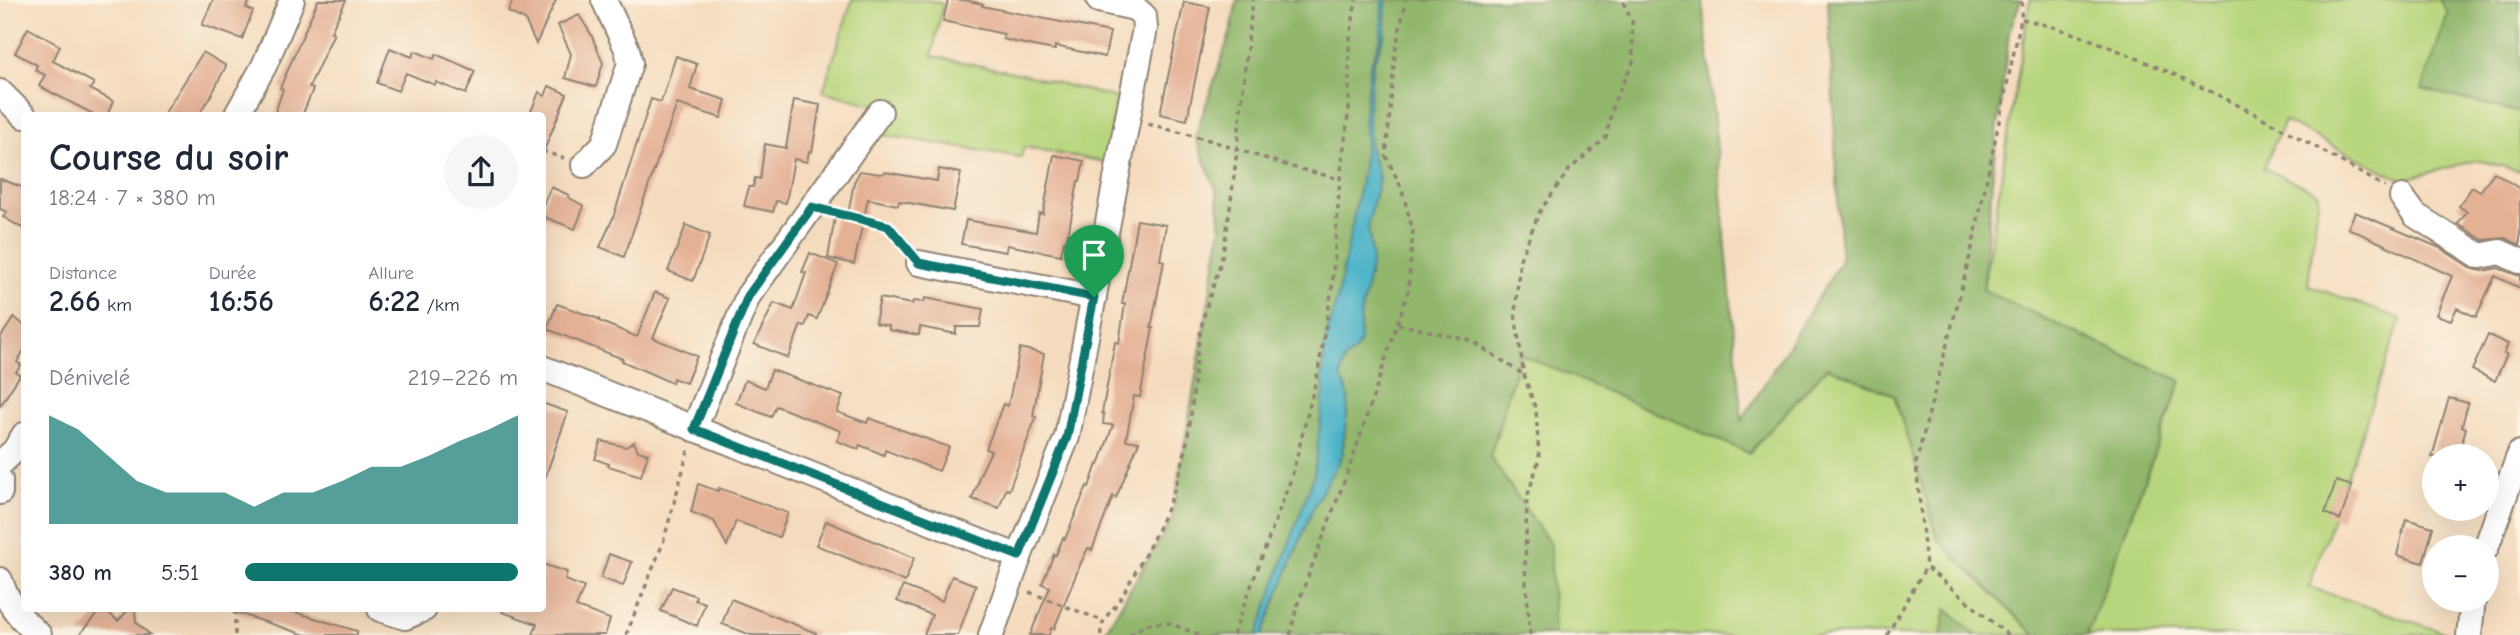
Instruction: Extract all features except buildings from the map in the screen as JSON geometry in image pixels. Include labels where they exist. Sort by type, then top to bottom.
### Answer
[{"type":"street","points":[[238,112],[264,66],[292,0]]},
{"type":"street","points":[[584,165],[604,144],[630,63],[627,49],[604,0]]},
{"type":"street","points":[[991,635],[1019,556],[1067,437],[1145,28],[1144,16],[1135,8],[1099,0]]},
{"type":"street","points":[[0,92],[21,113]]},
{"type":"street","points":[[694,429],[748,296],[880,112]]},
{"type":"street","points":[[2402,197],[2415,215],[2480,256],[2500,252],[2520,261]]},
{"type":"street","points":[[919,263],[1094,297]]},
{"type":"street","points":[[546,370],[1019,556]]},
{"type":"street","points":[[0,464],[21,440]]},
{"type":"street","points":[[2491,535],[2520,453]]},
{"type":"street","points":[[0,481],[0,492]]},
{"type":"street","points":[[0,580],[18,615],[39,635]]},
{"type":"street","points":[[389,612],[405,617],[417,612]]},
{"type":"street","points":[[2469,635],[2472,612]]},
{"type":"path","points":[[1101,635],[1103,621],[1114,609],[1143,559],[1168,508],[1180,472],[1191,420],[1201,326],[1223,252],[1253,0]]},
{"type":"path","points":[[1233,635],[1292,476],[1318,372],[1332,288],[1340,178],[1349,108],[1349,44],[1356,0]]},
{"type":"path","points":[[1290,635],[1298,603],[1353,458],[1408,291],[1413,231],[1401,187],[1386,156],[1395,52],[1406,0]]},
{"type":"path","points":[[1530,635],[1525,566],[1527,498],[1539,459],[1536,410],[1524,375],[1515,313],[1520,259],[1540,211],[1569,170],[1606,136],[1613,104],[1633,62],[1632,21],[1622,0]]},
{"type":"path","points":[[1887,635],[1926,567],[1916,463],[1972,248],[2021,19],[2022,0]]},
{"type":"path","points":[[2021,19],[2061,28],[2207,88],[2285,128],[2402,197]]},
{"type":"path","points":[[1129,118],[1292,167],[1340,178]]},
{"type":"path","points":[[812,207],[888,226],[919,263]]},
{"type":"path","points":[[1397,324],[1472,341],[1524,375]]},
{"type":"path","points":[[626,635],[663,543],[694,429]]},
{"type":"path","points":[[1926,567],[2008,635]]},
{"type":"path","points":[[1010,585],[1103,621]]},
{"type":"path","points":[[235,612],[235,635]]},
{"type":"path","points":[[1130,635],[1146,624],[1166,622],[1200,635]]},
{"type":"green space","points":[[852,0],[929,0],[943,4],[932,56],[1022,74],[1117,98],[1105,162],[1024,147],[1021,157],[877,134],[888,109],[823,91]]},
{"type":"green space","points":[[1237,0],[1703,0],[1742,420],[1841,261],[1828,0],[2021,0],[2009,32],[1994,158],[1983,290],[2181,381],[2087,635],[2035,635],[1939,541],[1894,395],[1827,367],[1749,453],[1520,354],[1490,457],[1550,544],[1554,635],[1103,635],[1172,519],[1221,228],[1217,192],[1195,137],[1231,31]]},
{"type":"green space","points":[[2030,0],[2520,0],[2520,171],[2477,160],[2402,180],[2284,121],[2264,168],[2319,193],[2308,285],[2401,319],[2309,587],[2452,635],[2087,635],[2181,381],[1983,290]]},
{"type":"green space","points":[[2439,0],[2520,0],[2520,113],[2422,89],[2448,13]]},
{"type":"green space","points":[[1520,353],[1749,453],[1827,367],[1894,395],[1939,541],[2035,635],[1976,635],[1946,610],[1941,635],[1554,635],[1550,544],[1490,457]]},
{"type":"green space","points":[[1946,609],[1976,635],[1941,635]]},
{"type":"water","points":[[1382,0],[1386,0],[1385,34],[1373,64],[1368,111],[1370,150],[1379,178],[1368,225],[1372,261],[1360,317],[1360,340],[1357,349],[1344,360],[1341,377],[1349,397],[1342,455],[1313,508],[1262,635],[1257,635],[1314,474],[1324,390],[1322,376],[1326,338],[1338,295],[1362,175],[1366,140],[1364,115],[1370,66],[1381,37]]},
{"type":"route","points":[[812,207],[888,226],[919,263],[1094,297],[1067,437],[1019,556],[694,429],[748,296],[812,207]]}]
